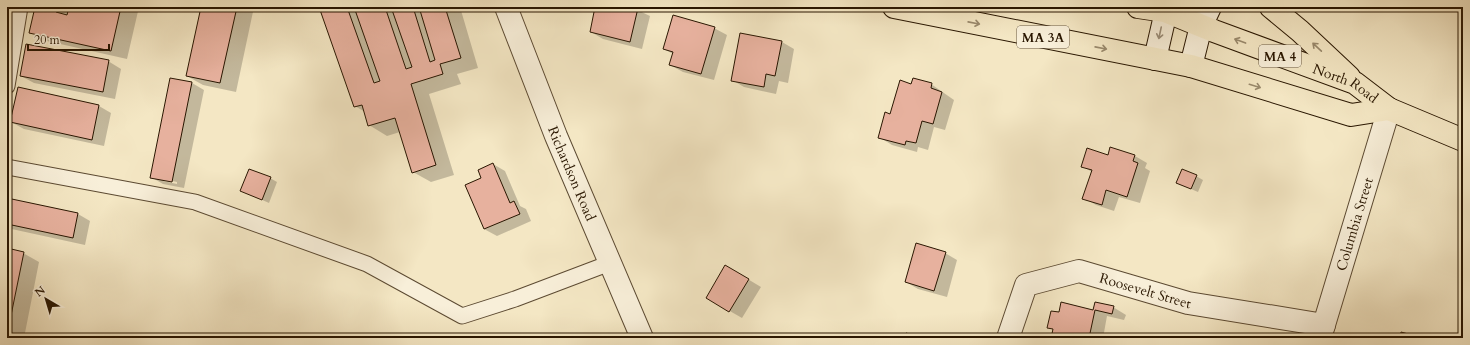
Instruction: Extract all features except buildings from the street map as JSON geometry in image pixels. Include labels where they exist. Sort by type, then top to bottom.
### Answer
[{"type":"main road","name":"MA 3A","points":[[894,7],[1191,66]]},
{"type":"main road","name":"MA 4","points":[[1138,7],[1166,9]]},
{"type":"main road","points":[[1271,7],[1300,31],[1355,84]]},
{"type":"main road","name":"North Road","points":[[1166,9],[1205,17],[1355,84],[1389,109],[1463,140]]},
{"type":"main road","name":"North Road","points":[[1191,66],[1351,116],[1389,109]]},
{"type":"street","name":"Richardson Road","points":[[506,7],[556,136],[642,338]]},
{"type":"street","points":[[1155,59],[1166,9]]},
{"type":"street","points":[[1191,66],[1205,17]]},
{"type":"street","name":"Columbia Street","points":[[1322,331],[1389,109]]},
{"type":"street","name":"Roosevelt Street","points":[[1008,338],[1026,285],[1078,271],[1188,303],[1322,331]]},
{"type":"lane","points":[[7,86],[20,7]]},
{"type":"lane","points":[[7,167],[195,202],[366,264],[462,316],[515,299],[610,263]]}]
